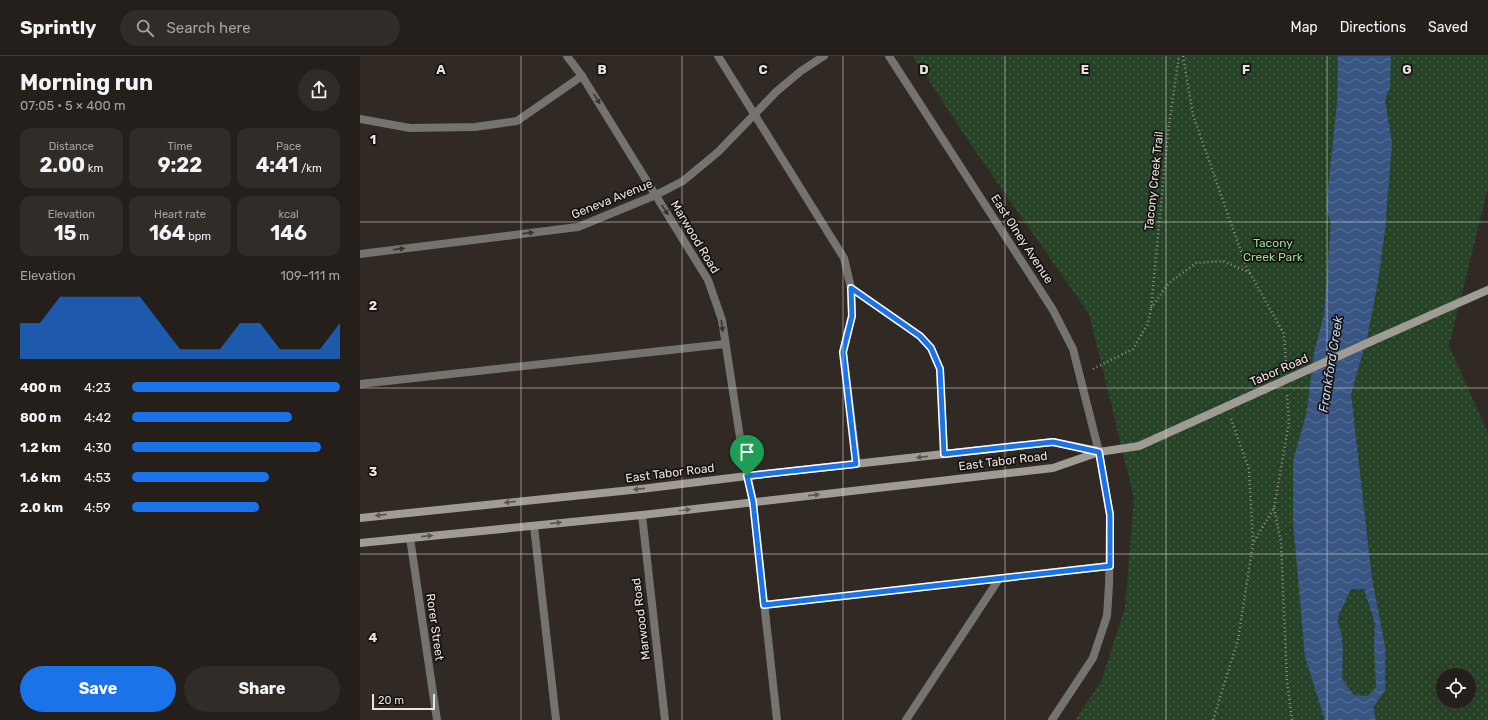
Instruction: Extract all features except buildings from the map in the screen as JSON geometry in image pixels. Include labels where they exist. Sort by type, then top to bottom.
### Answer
[{"type":"street","name":"Marwood Road","points":[[567,56],[582,76],[708,280],[722,320],[724,344],[747,476],[753,502],[776,720]]},
{"type":"street","points":[[718,56],[844,258],[851,288],[852,316],[843,352],[856,464]]},
{"type":"street","name":"Geneva Avenue","points":[[360,254],[578,227],[656,195],[683,182],[718,152],[801,70],[824,56]]},
{"type":"street","name":"East Olney Avenue","points":[[889,56],[1053,310],[1073,349],[1099,452],[1110,515],[1110,566],[1106,616],[1093,658],[1052,720]]},
{"type":"street","points":[[360,120],[410,128],[475,127],[517,121],[582,76]]},
{"type":"street","points":[[851,288],[920,336],[931,348],[940,369],[944,454]]},
{"type":"street","name":"Tabor Road","points":[[1099,452],[1139,446],[1488,290]]},
{"type":"street","points":[[360,384],[724,344]]},
{"type":"street","name":"East Tabor Road","points":[[360,518],[641,489],[1053,442],[1099,452]]},
{"type":"street","name":"East Tabor Road","points":[[360,543],[642,515],[1053,468],[1099,452]]},
{"type":"street","name":"Marwood Road","points":[[642,515],[665,720]]},
{"type":"street","points":[[534,526],[556,720]]},
{"type":"street","name":"Rorer Street","points":[[410,538],[437,720]]},
{"type":"street","points":[[764,605],[1110,566]]},
{"type":"street","points":[[906,720],[999,579]]},
{"type":"path","name":"Tacony Creek Trail","points":[[1080,376],[1133,349],[1148,324],[1151,309],[1168,132],[1179,56]]},
{"type":"path","name":"Tacony Creek Trail","points":[[1151,309],[1169,283],[1196,263],[1223,261],[1250,273]]},
{"type":"path","points":[[1226,407],[1250,469],[1254,543]]},
{"type":"path","points":[[1274,508],[1281,542],[1287,681],[1292,720]]},
{"type":"green space","name":"Tacony Creek Park","points":[[913,56],[1488,56],[1488,188],[1449,346],[1488,433],[1488,720],[1075,720],[1101,682],[1125,608],[1134,498],[1089,314],[967,139]]},
{"type":"water","name":"Frankford Creek","points":[[1338,56],[1391,56],[1390,88],[1385,99],[1392,144],[1385,230],[1378,282],[1367,338],[1351,394],[1372,579],[1385,646],[1385,690],[1373,708],[1376,720],[1325,720],[1305,657],[1293,521],[1293,461],[1307,411],[1314,353],[1324,314],[1331,223],[1326,208],[1337,103]],"holes":[[[1351,589],[1364,589],[1375,623],[1374,645],[1376,687],[1368,696],[1354,695],[1342,679],[1343,649],[1341,632],[1337,619]]]},
{"type":"route","points":[[851,288],[920,336],[931,348],[940,369],[944,454],[1053,442],[1099,452],[1110,515],[1110,566],[764,605],[753,502],[747,476],[856,464],[843,352],[852,316],[851,288]]}]
